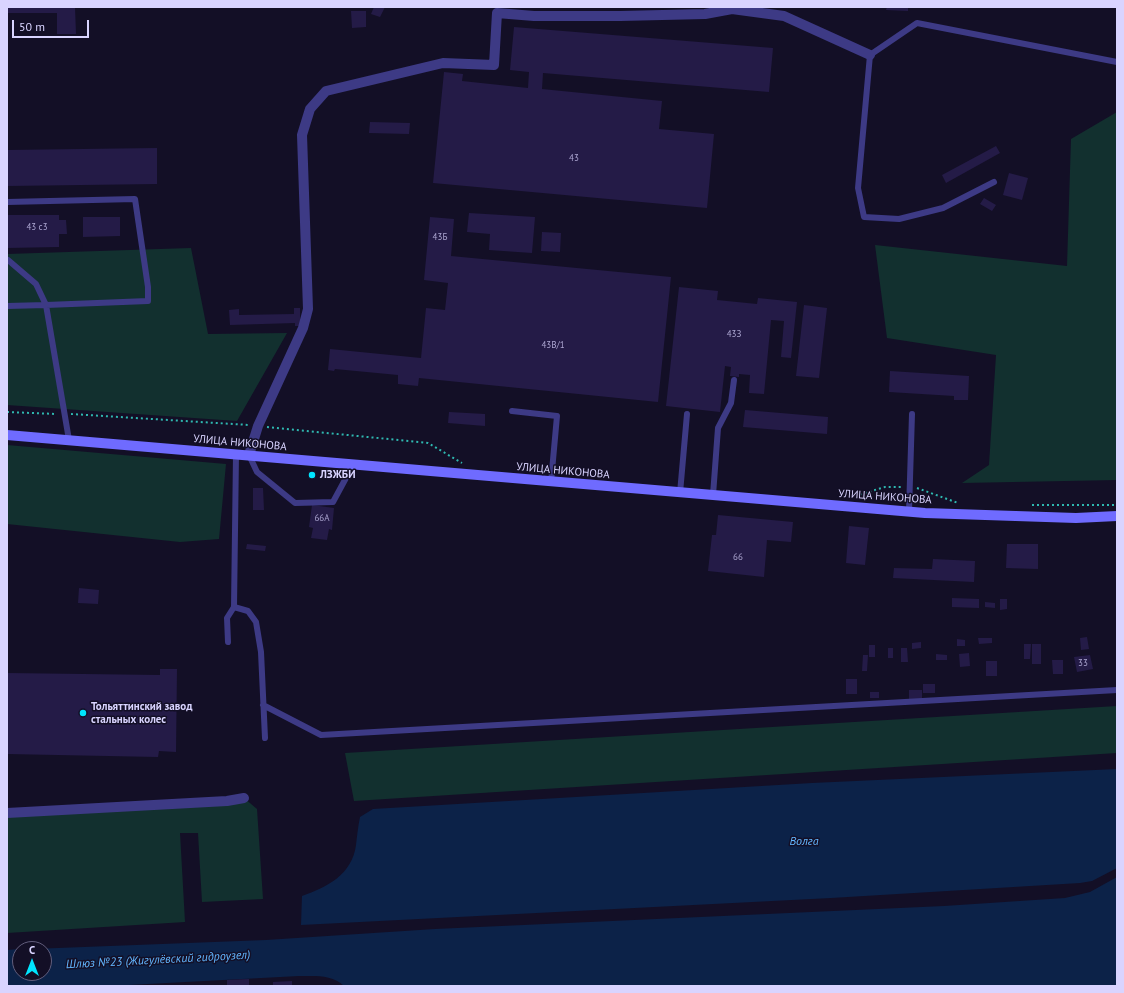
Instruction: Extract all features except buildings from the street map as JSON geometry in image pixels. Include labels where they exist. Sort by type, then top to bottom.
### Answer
[{"type":"main road","name":"УЛИЦА НИКОНОВА","points":[[7,435],[909,511],[1076,518],[1117,516]]},
{"type":"street","points":[[249,455],[258,426],[303,328],[308,309],[302,135],[310,109],[326,91],[443,63],[494,65],[497,13],[534,16],[620,16],[705,14],[732,9],[784,16],[870,56]]},
{"type":"street","points":[[7,813],[227,801],[244,798]]},
{"type":"lane","points":[[994,182],[943,208],[899,219],[864,217],[858,188],[870,56],[917,23],[1117,62]]},
{"type":"lane","points":[[7,202],[135,199],[148,287],[148,301],[46,306],[7,306]]},
{"type":"lane","points":[[8,260],[36,284],[46,306],[69,440]]},
{"type":"lane","points":[[713,495],[718,428],[731,403],[734,380]]},
{"type":"lane","points":[[512,411],[557,416],[551,482]]},
{"type":"lane","points":[[680,492],[687,414]]},
{"type":"lane","points":[[909,511],[908,487],[912,414]]},
{"type":"lane","points":[[228,642],[227,618],[234,607],[236,454]]},
{"type":"lane","points":[[249,455],[257,472],[295,503],[333,502],[353,465]]},
{"type":"lane","points":[[234,607],[248,611],[256,622],[260,652],[265,738]]},
{"type":"lane","points":[[263,705],[321,735],[1117,690]]},
{"type":"path","points":[[7,412],[65,414],[258,426],[428,443],[466,465]]},
{"type":"path","points":[[855,496],[886,487],[915,487],[958,504]]},
{"type":"path","points":[[1029,506],[1117,505]]},
{"type":"green space","points":[[1117,112],[1117,480],[962,483],[989,465],[996,355],[887,338],[875,245],[1067,266],[1071,139]]},
{"type":"green space","points":[[191,248],[208,334],[287,333],[237,421],[7,405],[7,254]]},
{"type":"green space","points":[[7,445],[226,464],[219,539],[180,542],[7,524]]},
{"type":"green space","points":[[1117,706],[1117,753],[354,801],[345,753]]},
{"type":"green space","points":[[244,798],[257,809],[263,899],[202,902],[198,833],[180,833],[185,922],[7,933],[7,812]]},
{"type":"water","name":"Волга","points":[[1117,769],[1117,868],[1092,881],[1080,883],[831,898],[301,925],[302,896],[329,884],[344,872],[354,855],[360,817],[373,809],[812,783]]},
{"type":"water","name":"Шлюз №23 (Жигулёвский гидроузел)","points":[[1117,877],[1117,986],[344,986],[334,979],[323,976],[299,976],[110,986],[7,986],[7,950],[12,950],[12,981],[52,981],[52,948],[266,940],[435,929],[944,906],[1065,898],[1090,892]]},
{"type":"place","name":"ЛЗЖБИ","points":[[312,475]]},
{"type":"place","name":"Тольяттинский завод стальных колес","points":[[83,713]]}]
